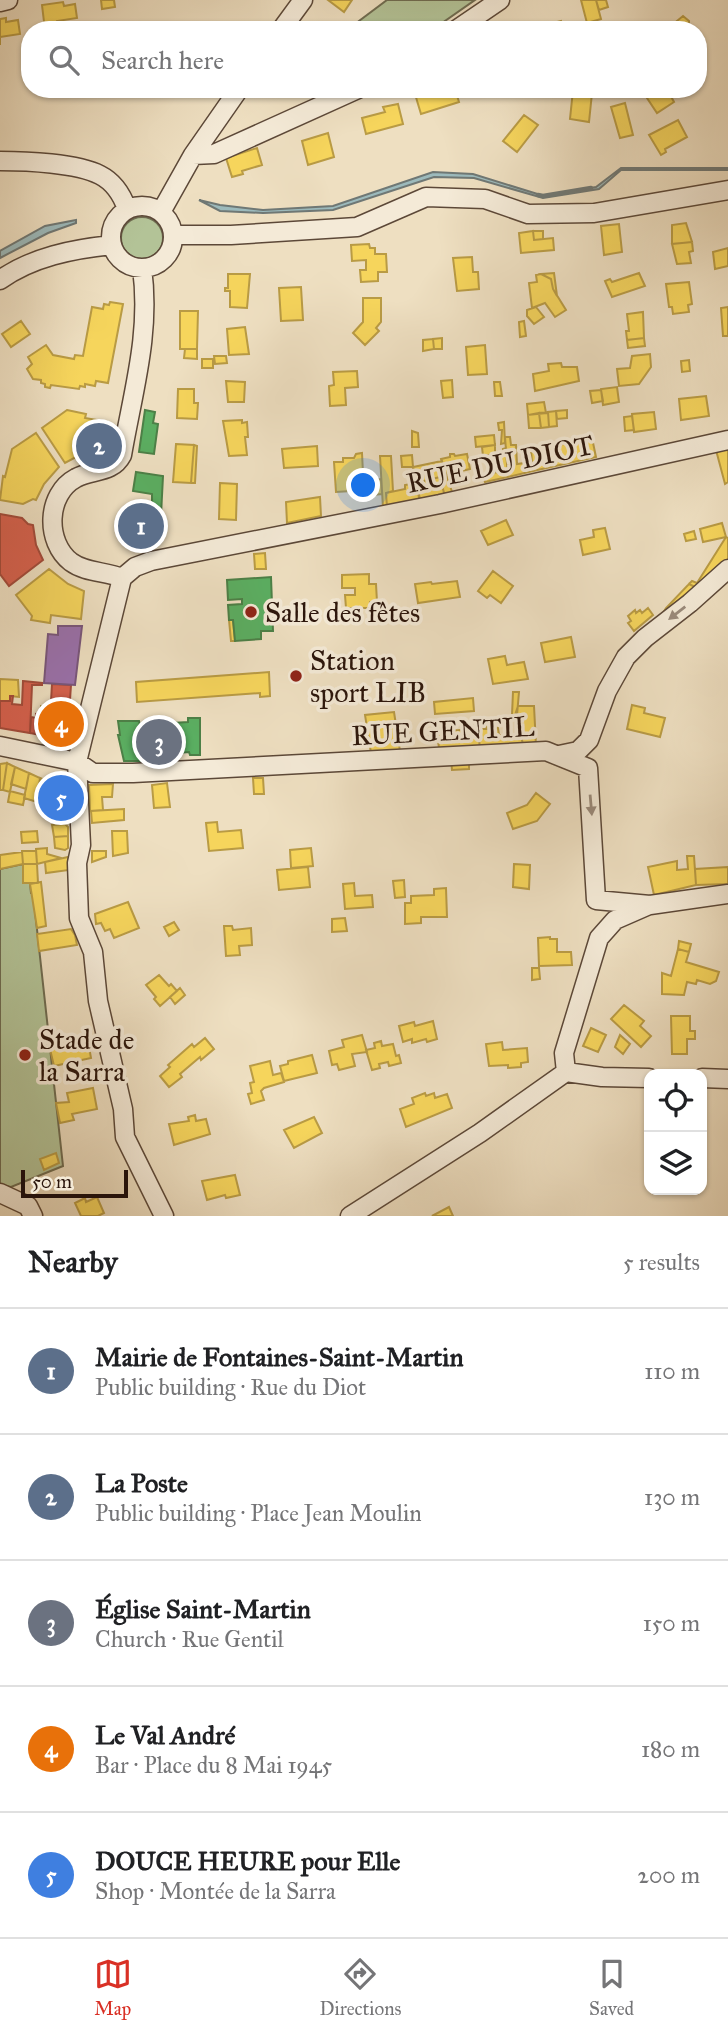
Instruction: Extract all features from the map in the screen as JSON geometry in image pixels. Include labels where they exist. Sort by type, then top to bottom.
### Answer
[{"type":"street","points":[[0,2],[8,0]]},
{"type":"street","points":[[288,21],[303,0]]},
{"type":"street","points":[[469,21],[500,0]]},
{"type":"street","points":[[161,212],[193,155],[233,98]]},
{"type":"street","points":[[193,155],[214,154],[338,98]]},
{"type":"street","points":[[0,161],[33,161],[99,174],[122,196],[127,209]]},
{"type":"street","points":[[173,235],[231,235],[357,227],[426,197],[485,199],[528,214],[594,213],[728,190]]},
{"type":"street","points":[[141,205],[161,212],[173,235],[168,254],[152,266],[142,268],[123,262],[112,245],[113,225],[118,216],[127,209],[141,205]]},
{"type":"street","points":[[0,280],[13,271],[55,254],[112,245]]},
{"type":"street","points":[[142,268],[146,292],[144,337],[122,456],[118,463],[108,469],[73,479],[62,490],[52,513],[55,539],[62,553],[87,570],[122,578],[76,762],[81,845],[78,863],[79,918],[93,952],[98,1001],[123,1109],[125,1137],[164,1216]]},
{"type":"street","name":"RUE DU DIOT","points":[[122,578],[135,567],[151,561],[440,504],[728,440]]},
{"type":"street","points":[[559,755],[578,751],[589,740],[607,691],[626,657],[728,569]]},
{"type":"street","name":"RUE GENTIL","points":[[1,744],[76,762],[93,773],[546,751],[588,768],[596,900],[650,905],[728,894]]},
{"type":"street","points":[[566,1072],[564,1053],[599,938],[615,920],[650,905]]},
{"type":"street","points":[[350,1216],[480,1133],[566,1072],[602,1077],[644,1078]]},
{"type":"street","points":[[707,1078],[728,1079]]},
{"type":"street","points":[[0,1193],[28,1206],[33,1216]]},
{"type":"green space","points":[[387,0],[475,0],[445,21],[359,21]]},
{"type":"green space","points":[[142,217],[157,223],[163,238],[157,253],[142,259],[127,253],[121,238],[127,223]]},
{"type":"green space","name":"Stade de la Sarra","points":[[23,864],[23,882],[30,883],[33,893],[63,1166],[11,1187],[0,1185],[0,869]]},
{"type":"water","points":[[621,168],[728,170],[621,170],[599,189],[543,198],[474,178],[434,177],[333,210],[263,213],[220,211],[199,200],[263,210],[333,206],[433,172],[473,174],[544,196],[596,187]]},
{"type":"water","points":[[76,220],[76,223],[48,233],[0,258],[0,251],[45,226]]},
{"type":"building: Homes","points":[[101,0],[114,0],[115,7],[102,9]]},
{"type":"building: Homes","points":[[328,0],[352,0],[344,12]]},
{"type":"building: Homes","points":[[581,0],[596,0],[601,19],[586,21]]},
{"type":"building: Homes","points":[[596,0],[606,0],[608,7],[599,10]]},
{"type":"building: Homes","points":[[63,2],[64,6],[75,4],[77,18],[44,21],[42,5]]},
{"type":"building: Homes","points":[[6,18],[6,22],[18,20],[20,34],[0,37],[0,19]]},
{"type":"building: Homes","points":[[416,98],[458,98],[459,102],[421,114]]},
{"type":"building: Homes","points":[[572,98],[591,98],[589,122],[570,119]]},
{"type":"building: Homes","points":[[647,98],[672,98],[674,102],[657,113]]},
{"type":"building: Homes","points":[[625,103],[633,135],[620,138],[611,107]]},
{"type":"building: Homes","points":[[398,104],[403,124],[366,134],[362,118],[385,112],[383,107]]},
{"type":"building: Homes","points":[[524,115],[538,125],[517,152],[503,141]]},
{"type":"building: Homes","points":[[678,120],[687,137],[665,149],[666,152],[661,155],[649,135]]},
{"type":"building: Homes","points":[[328,133],[334,157],[308,165],[302,141]]},
{"type":"building: Homes","points":[[257,148],[262,165],[232,177],[226,158]]},
{"type":"building: Homes","points":[[686,223],[692,242],[672,244],[672,225]]},
{"type":"building: Homes","points":[[619,224],[622,252],[604,255],[601,226]]},
{"type":"building: Homes","points":[[533,231],[534,240],[553,238],[554,250],[521,253],[519,233]]},
{"type":"building: Homes","points":[[533,231],[543,231],[543,239],[534,240]]},
{"type":"building: Homes","points":[[692,242],[693,251],[689,252],[691,263],[677,264],[672,244]]},
{"type":"building: Homes","points":[[369,244],[370,248],[375,248],[375,254],[386,254],[387,272],[378,272],[378,281],[361,282],[360,270],[366,270],[366,260],[352,261],[351,245]]},
{"type":"building: Homes","points":[[728,248],[728,266],[715,269],[713,252]]},
{"type":"building: Homes","points":[[472,257],[473,272],[478,272],[479,289],[457,291],[453,258]]},
{"type":"building: Homes","points":[[554,273],[557,296],[551,279],[541,274]]},
{"type":"building: Homes","points":[[639,273],[645,286],[612,297],[605,281],[610,279],[612,282]]},
{"type":"building: Homes","points":[[228,274],[250,274],[247,308],[230,307],[230,291],[225,291],[225,288],[228,288]]},
{"type":"building: Homes","points":[[541,274],[551,279],[553,289],[566,310],[555,317],[545,303],[532,308],[529,283],[537,282],[536,275]]},
{"type":"building: Homes","points":[[689,282],[692,304],[688,305],[689,312],[673,314],[672,307],[669,307],[666,284]]},
{"type":"building: Homes","points":[[301,287],[303,320],[281,321],[279,288]]},
{"type":"building: Homes","points":[[363,298],[381,298],[381,322],[376,328],[379,331],[365,345],[353,333],[363,322]]},
{"type":"building: Homes","points":[[110,302],[123,304],[108,383],[96,381],[95,386],[85,384],[85,387],[80,386],[79,389],[51,385],[50,388],[45,387],[41,380],[33,379],[27,369],[32,364],[28,357],[46,345],[53,355],[74,359],[75,355],[83,356],[92,307],[103,309],[104,304],[109,305]]},
{"type":"building: Homes","points":[[536,307],[544,317],[534,324],[527,316],[527,310]]},
{"type":"building: Homes","points":[[728,307],[728,336],[723,336],[721,308]]},
{"type":"building: Homes","points":[[180,311],[198,311],[197,349],[180,349]]},
{"type":"building: Homes","points":[[643,312],[644,338],[627,340],[627,314]]},
{"type":"building: Homes","points":[[21,321],[30,334],[11,347],[2,334]]},
{"type":"building: Homes","points":[[524,321],[526,336],[520,337],[519,322]]},
{"type":"building: Homes","points":[[245,327],[249,354],[229,355],[227,329]]},
{"type":"building: Homes","points":[[442,338],[442,349],[434,349],[433,339]]},
{"type":"building: Homes","points":[[644,338],[645,346],[628,348],[627,340]]},
{"type":"building: Homes","points":[[433,339],[434,349],[423,351],[423,340]]},
{"type":"building: Homes","points":[[485,345],[487,374],[468,375],[466,347]]},
{"type":"building: Homes","points":[[185,349],[197,349],[197,359],[184,358]]},
{"type":"building: Homes","points":[[650,354],[651,367],[639,384],[619,386],[617,369],[630,368],[632,356]]},
{"type":"building: Homes","points":[[214,356],[226,356],[227,363],[215,364]]},
{"type":"building: Homes","points":[[202,359],[213,359],[213,368],[202,368]]},
{"type":"building: Homes","points":[[689,360],[690,371],[682,372],[681,361]]},
{"type":"building: Homes","points":[[561,363],[562,367],[577,367],[579,381],[535,391],[533,374],[549,371],[548,364]]},
{"type":"building: Homes","points":[[357,371],[358,387],[345,388],[346,405],[330,406],[329,386],[334,385],[333,372]]},
{"type":"building: Homes","points":[[452,380],[453,397],[443,398],[441,381]]},
{"type":"building: Homes","points":[[226,381],[245,382],[244,402],[228,402]]},
{"type":"building: Homes","points":[[494,382],[500,382],[502,396],[495,396]]},
{"type":"building: Homes","points":[[617,387],[619,402],[603,405],[601,389]]},
{"type":"building: Homes","points":[[178,389],[194,389],[194,403],[198,403],[197,419],[177,418]]},
{"type":"building: Homes","points":[[601,390],[603,401],[592,403],[590,391]]},
{"type":"building: Homes","points":[[706,396],[709,416],[681,420],[679,399]]},
{"type":"building: Homes","points":[[544,402],[546,413],[528,415],[527,404]]},
{"type":"building: Homes","points":[[67,410],[86,414],[85,418],[109,422],[107,436],[95,435],[94,452],[65,463],[42,428]]},
{"type":"building: Homes","points":[[567,410],[567,418],[557,419],[556,411]]},
{"type":"building: Homes","points":[[556,411],[557,426],[549,427],[548,412]]},
{"type":"building: Homes","points":[[548,412],[549,427],[541,428],[539,413]]},
{"type":"building: Homes","points":[[654,412],[656,429],[634,432],[632,414]]},
{"type":"building: Homes","points":[[539,413],[541,428],[529,428],[528,415]]},
{"type":"building: Homes","points":[[632,416],[634,430],[625,431],[624,417]]},
{"type":"building: Homes","points":[[242,420],[242,423],[247,422],[247,455],[229,456],[223,421]]},
{"type":"building: Homes","points":[[504,422],[505,443],[501,444],[502,430],[499,430],[498,423]]},
{"type":"building: Homes","points":[[412,431],[418,433],[419,447],[412,447]]},
{"type":"building: Homes","points":[[36,433],[59,467],[44,484],[36,500],[23,504],[0,500],[3,476],[5,477],[12,449]]},
{"type":"building: Homes","points":[[494,435],[495,445],[476,447],[475,437]]},
{"type":"building: Homes","points":[[505,437],[510,437],[511,445],[516,445],[517,464],[532,462],[533,471],[508,477]]},
{"type":"building: Homes","points":[[592,438],[596,457],[533,471],[531,451]]},
{"type":"building: Homes","points":[[176,444],[194,445],[191,483],[173,482]]},
{"type":"building: Homes","points":[[194,445],[197,446],[195,483],[191,483]]},
{"type":"building: Homes","points":[[495,445],[495,454],[483,456],[482,447]]},
{"type":"building: Homes","points":[[317,446],[318,466],[284,468],[282,449]]},
{"type":"building: Homes","points":[[506,448],[508,470],[496,472],[495,460],[504,455],[503,449]]},
{"type":"building: Homes","points":[[728,448],[728,482],[725,484],[716,450]]},
{"type":"building: Homes","points":[[362,453],[363,473],[354,474],[354,477],[350,478],[351,491],[336,492],[334,462],[343,462],[343,458],[354,458],[356,454]]},
{"type":"building: Homes","points":[[450,454],[467,454],[470,469],[445,475],[441,459],[450,457]]},
{"type":"building: Homes","points":[[412,455],[413,467],[402,467],[401,456]]},
{"type":"building: Homes","points":[[380,456],[391,456],[393,491],[386,493],[387,507],[383,508]]},
{"type":"building: Homes","points":[[442,461],[453,495],[445,497],[440,477],[416,483],[413,467]]},
{"type":"building: Homes","points":[[508,470],[508,477],[485,482],[483,475]]},
{"type":"building: Homes","points":[[440,477],[445,497],[421,503],[416,483]]},
{"type":"building: Homes","points":[[381,479],[382,494],[372,495],[371,480]]},
{"type":"building: Homes","points":[[220,483],[237,484],[236,520],[219,519]]},
{"type":"building: Homes","points":[[416,483],[420,502],[387,507],[386,493],[405,489],[405,485]]},
{"type":"building: Homes","points":[[320,497],[321,516],[287,523],[286,502]]},
{"type":"building: Homes","points":[[506,520],[513,535],[488,545],[481,531]]},
{"type":"building: Homes","points":[[722,523],[726,537],[703,542],[700,529]]},
{"type":"building: Homes","points":[[605,528],[610,549],[583,555],[580,540],[594,537],[593,530]]},
{"type":"building: Homes","points":[[694,531],[696,539],[686,541],[684,534]]},
{"type":"building: Homes","points":[[726,537],[728,561],[701,590],[689,584],[692,581],[697,583]]},
{"type":"building: Homes","points":[[265,553],[266,569],[255,569],[254,554]]},
{"type":"building: Homes","points":[[49,569],[68,584],[84,591],[81,619],[51,615],[50,623],[31,620],[32,616],[16,595]]},
{"type":"building: Homes","points":[[493,571],[513,586],[501,603],[478,591]]},
{"type":"building: Homes","points":[[369,574],[369,584],[376,584],[377,602],[370,602],[370,608],[346,608],[345,595],[355,595],[355,588],[342,588],[342,575]]},
{"type":"building: Homes","points":[[457,581],[460,597],[418,603],[415,584]]},
{"type":"building: Homes","points":[[689,584],[701,590],[665,616],[663,613],[666,608]]},
{"type":"building: Homes","points":[[648,608],[653,615],[634,631],[628,623],[631,621],[628,616],[635,610],[636,613],[640,610],[642,613]]},
{"type":"building: Homes","points":[[229,620],[233,620],[235,641],[231,641]]},
{"type":"building: Homes","points":[[571,637],[575,657],[545,662],[541,643]]},
{"type":"building: Homes","points":[[505,656],[507,665],[524,662],[528,679],[493,684],[488,659]]},
{"type":"building: Homes","points":[[269,672],[270,696],[260,697],[260,693],[137,702],[136,682]]},
{"type":"building: Homes","points":[[0,679],[18,680],[19,697],[10,696],[10,701],[0,701]]},
{"type":"building: Homes","points":[[513,692],[519,692],[517,715],[512,715]]},
{"type":"building: Homes","points":[[473,698],[474,711],[435,714],[434,702]]},
{"type":"building: Homes","points":[[632,705],[645,708],[644,713],[665,718],[660,737],[627,729]]},
{"type":"building: Homes","points":[[41,706],[51,707],[49,736],[40,735]]},
{"type":"building: Homes","points":[[518,706],[534,706],[536,745],[523,745],[521,735],[517,735],[515,715]]},
{"type":"building: Homes","points":[[394,712],[400,751],[371,753],[365,715]]},
{"type":"building: Homes","points":[[436,725],[444,725],[445,731],[477,729],[480,747],[439,748]]},
{"type":"building: Homes","points":[[486,725],[498,728],[499,735],[521,735],[523,745],[480,747],[477,729],[487,729]]},
{"type":"building: Homes","points":[[469,758],[469,769],[452,770],[451,759]]},
{"type":"building: Homes","points":[[7,763],[15,767],[10,792],[3,790]]},
{"type":"building: Homes","points":[[7,763],[3,790],[0,790],[0,764]]},
{"type":"building: Homes","points":[[15,767],[29,773],[26,789],[11,784]]},
{"type":"building: Homes","points":[[29,773],[40,778],[37,802],[24,798]]},
{"type":"building: Homes","points":[[40,778],[54,784],[54,806],[37,802]]},
{"type":"building: Homes","points":[[253,778],[263,778],[264,794],[254,794]]},
{"type":"building: Homes","points":[[167,783],[170,807],[154,808],[152,785]]},
{"type":"building: Homes","points":[[113,784],[112,797],[102,797],[103,810],[90,811],[89,785]]},
{"type":"building: Homes","points":[[10,791],[25,795],[23,805],[8,802]]},
{"type":"building: Homes","points":[[536,793],[550,804],[537,821],[513,829],[507,813],[527,805]]},
{"type":"building: Homes","points":[[124,809],[124,820],[92,823],[91,811]]},
{"type":"building: Homes","points":[[217,822],[218,832],[241,830],[243,848],[209,851],[206,823]]},
{"type":"building: Homes","points":[[65,824],[68,827],[68,836],[54,837],[52,825]]},
{"type":"building: Homes","points":[[37,831],[38,842],[22,843],[21,832]]},
{"type":"building: Homes","points":[[112,831],[127,831],[128,853],[113,856]]},
{"type":"building: Homes","points":[[68,836],[68,848],[55,848],[54,837]]},
{"type":"building: Homes","points":[[47,848],[47,854],[61,858],[37,864],[36,849]]},
{"type":"building: Homes","points":[[311,848],[313,866],[291,868],[290,850]]},
{"type":"building: Homes","points":[[22,851],[36,851],[37,864],[23,864]]},
{"type":"building: Homes","points":[[92,851],[106,851],[106,857],[92,862]]},
{"type":"building: Homes","points":[[22,852],[23,864],[0,869],[0,855]]},
{"type":"building: Homes","points":[[687,856],[694,856],[696,885],[654,895],[648,867],[677,861],[677,870],[688,869]]},
{"type":"building: Homes","points":[[68,857],[69,870],[46,873],[45,862]]},
{"type":"building: Homes","points":[[23,864],[37,864],[38,883],[23,883]]},
{"type":"building: Homes","points":[[514,864],[530,865],[529,889],[513,887]]},
{"type":"building: Homes","points":[[308,867],[310,887],[279,890],[277,870]]},
{"type":"building: Homes","points":[[728,867],[728,884],[696,885],[695,869]]},
{"type":"building: Homes","points":[[404,880],[405,897],[395,898],[393,881]]},
{"type":"building: Homes","points":[[41,882],[46,926],[37,928],[30,884]]},
{"type":"building: Homes","points":[[354,883],[355,896],[372,895],[373,907],[345,909],[343,884]]},
{"type":"building: Homes","points":[[446,888],[447,917],[421,917],[421,923],[405,924],[405,903],[411,903],[411,896],[434,895],[434,889]]},
{"type":"building: Homes","points":[[128,902],[139,928],[114,938],[110,929],[105,931],[101,923],[96,924],[95,914]]},
{"type":"building: Homes","points":[[345,918],[347,931],[332,932],[332,919]]},
{"type":"building: Homes","points":[[174,922],[179,930],[169,936],[164,927]]},
{"type":"building: Homes","points":[[224,926],[232,926],[233,930],[251,928],[252,945],[239,946],[240,955],[226,956]]},
{"type":"building: Homes","points":[[71,929],[77,945],[39,951],[37,934]]},
{"type":"building: Homes","points":[[538,938],[557,939],[557,952],[571,952],[572,965],[539,966]]},
{"type":"building: Homes","points":[[679,941],[691,944],[689,952],[678,949]]},
{"type":"building: Homes","points":[[678,949],[689,952],[686,962],[719,972],[716,981],[710,984],[697,980],[696,984],[687,982],[684,995],[662,994],[662,973],[671,976]]},
{"type":"building: Homes","points":[[532,968],[539,968],[540,979],[532,980]]},
{"type":"building: Homes","points":[[159,975],[177,991],[160,1006],[146,985]]},
{"type":"building: Homes","points":[[180,988],[185,995],[175,1004],[170,997]]},
{"type":"building: Homes","points":[[624,1005],[644,1021],[640,1026],[651,1036],[641,1047],[611,1019]]},
{"type":"building: Homes","points":[[671,1016],[690,1016],[690,1031],[695,1031],[695,1039],[687,1039],[687,1054],[672,1054]]},
{"type":"building: Homes","points":[[433,1021],[437,1039],[412,1043],[412,1039],[403,1042],[399,1026],[414,1022],[415,1026]]},
{"type":"building: Homes","points":[[54,1027],[57,1047],[88,1041],[91,1058],[54,1066],[45,1028]]},
{"type":"building: Homes","points":[[591,1028],[606,1035],[598,1052],[583,1046]]},
{"type":"building: Homes","points":[[362,1035],[367,1052],[352,1054],[355,1066],[339,1070],[337,1064],[332,1065],[329,1051],[344,1047],[342,1040]]},
{"type":"building: Homes","points":[[620,1035],[630,1044],[623,1054],[615,1047]]},
{"type":"building: Homes","points":[[205,1038],[214,1049],[201,1060],[200,1057],[169,1087],[160,1076],[170,1067],[168,1065],[192,1044],[194,1047]]},
{"type":"building: Homes","points":[[381,1041],[382,1046],[393,1044],[401,1063],[389,1066],[388,1062],[379,1064],[380,1068],[372,1070],[366,1050],[375,1048],[374,1043]]},
{"type":"building: Homes","points":[[502,1042],[503,1050],[527,1048],[528,1062],[521,1063],[521,1067],[489,1066],[486,1044]]},
{"type":"building: Homes","points":[[312,1055],[317,1073],[284,1081],[280,1066],[288,1064],[288,1061]]},
{"type":"building: Homes","points":[[270,1061],[273,1075],[281,1073],[284,1082],[264,1088],[261,1091],[264,1100],[251,1104],[248,1094],[252,1093],[250,1083],[254,1082],[250,1066]]},
{"type":"building: Homes","points":[[93,1088],[97,1109],[72,1114],[74,1120],[60,1123],[56,1103],[69,1102],[67,1093]]},
{"type":"building: Homes","points":[[425,1093],[426,1096],[434,1093],[435,1098],[447,1094],[452,1108],[406,1127],[400,1109],[414,1104],[412,1098]]},
{"type":"building: Homes","points":[[195,1115],[196,1121],[206,1119],[210,1134],[174,1145],[169,1124],[189,1121],[188,1117]]},
{"type":"building: Homes","points":[[314,1117],[322,1133],[294,1148],[284,1130]]},
{"type":"building: Homes","points":[[56,1153],[59,1163],[44,1170],[40,1159]]},
{"type":"building: Homes","points":[[235,1175],[240,1195],[226,1198],[225,1195],[207,1200],[202,1181]]},
{"type":"building: Homes","points":[[97,1197],[104,1213],[98,1216],[81,1216],[75,1203],[85,1198],[86,1202]]},
{"type":"building: Homes","points":[[449,1207],[453,1216],[432,1216]]},
{"type":"building: Shops","points":[[0,514],[22,518],[33,525],[36,545],[43,560],[9,586],[0,574]]},
{"type":"building: Shops","points":[[23,681],[42,683],[32,685],[30,733],[0,728],[0,701],[10,701],[10,696],[13,696],[12,704],[22,705]]},
{"type":"building: Shops","points":[[52,684],[71,685],[70,700],[59,700],[58,706],[59,709],[68,711],[65,739],[49,736]]},
{"type":"building: Shops","points":[[36,714],[41,715],[40,735],[30,733],[31,717],[36,718]]},
{"type":"building: Shops","points":[[54,784],[67,790],[68,816],[59,816],[58,811],[54,811]]},
{"type":"building: Offices","points":[[58,626],[82,626],[75,685],[44,683],[48,634],[58,635]]},
{"type":"building: Public","points":[[145,410],[155,412],[153,423],[158,424],[154,454],[139,452]]},
{"type":"building: Public","points":[[95,435],[107,436],[105,453],[94,452]]},
{"type":"building: Public","points":[[136,472],[163,476],[160,535],[127,530],[129,517],[152,520],[152,494],[133,491]]},
{"type":"building: Public","name":"Salle des fêtes","points":[[271,577],[273,631],[261,631],[261,639],[235,641],[228,605],[242,604],[242,599],[228,600],[227,580]]},
{"type":"building: Public","points":[[188,718],[200,718],[200,755],[190,755],[189,752],[143,756],[143,761],[124,761],[118,721],[139,721],[140,725],[188,722]]},
{"type":"waterway","points":[[538,195],[591,188]]},
{"type":"place","name":"La Poste","points":[[99,446]]},
{"type":"place","name":"Mairie de Fontaines-Saint-Martin","points":[[141,526]]},
{"type":"place","name":"Salle des fêtes","points":[[251,612]]},
{"type":"place","name":"Station sport LIB","points":[[296,676]]},
{"type":"place","name":"Le Val André","points":[[61,724]]},
{"type":"place","name":"Église Saint-Martin","points":[[159,742]]},
{"type":"place","name":"DOUCE HEURE pour Elle","points":[[61,798]]},
{"type":"place","name":"Stade de la Sarra","points":[[25,1055]]}]
